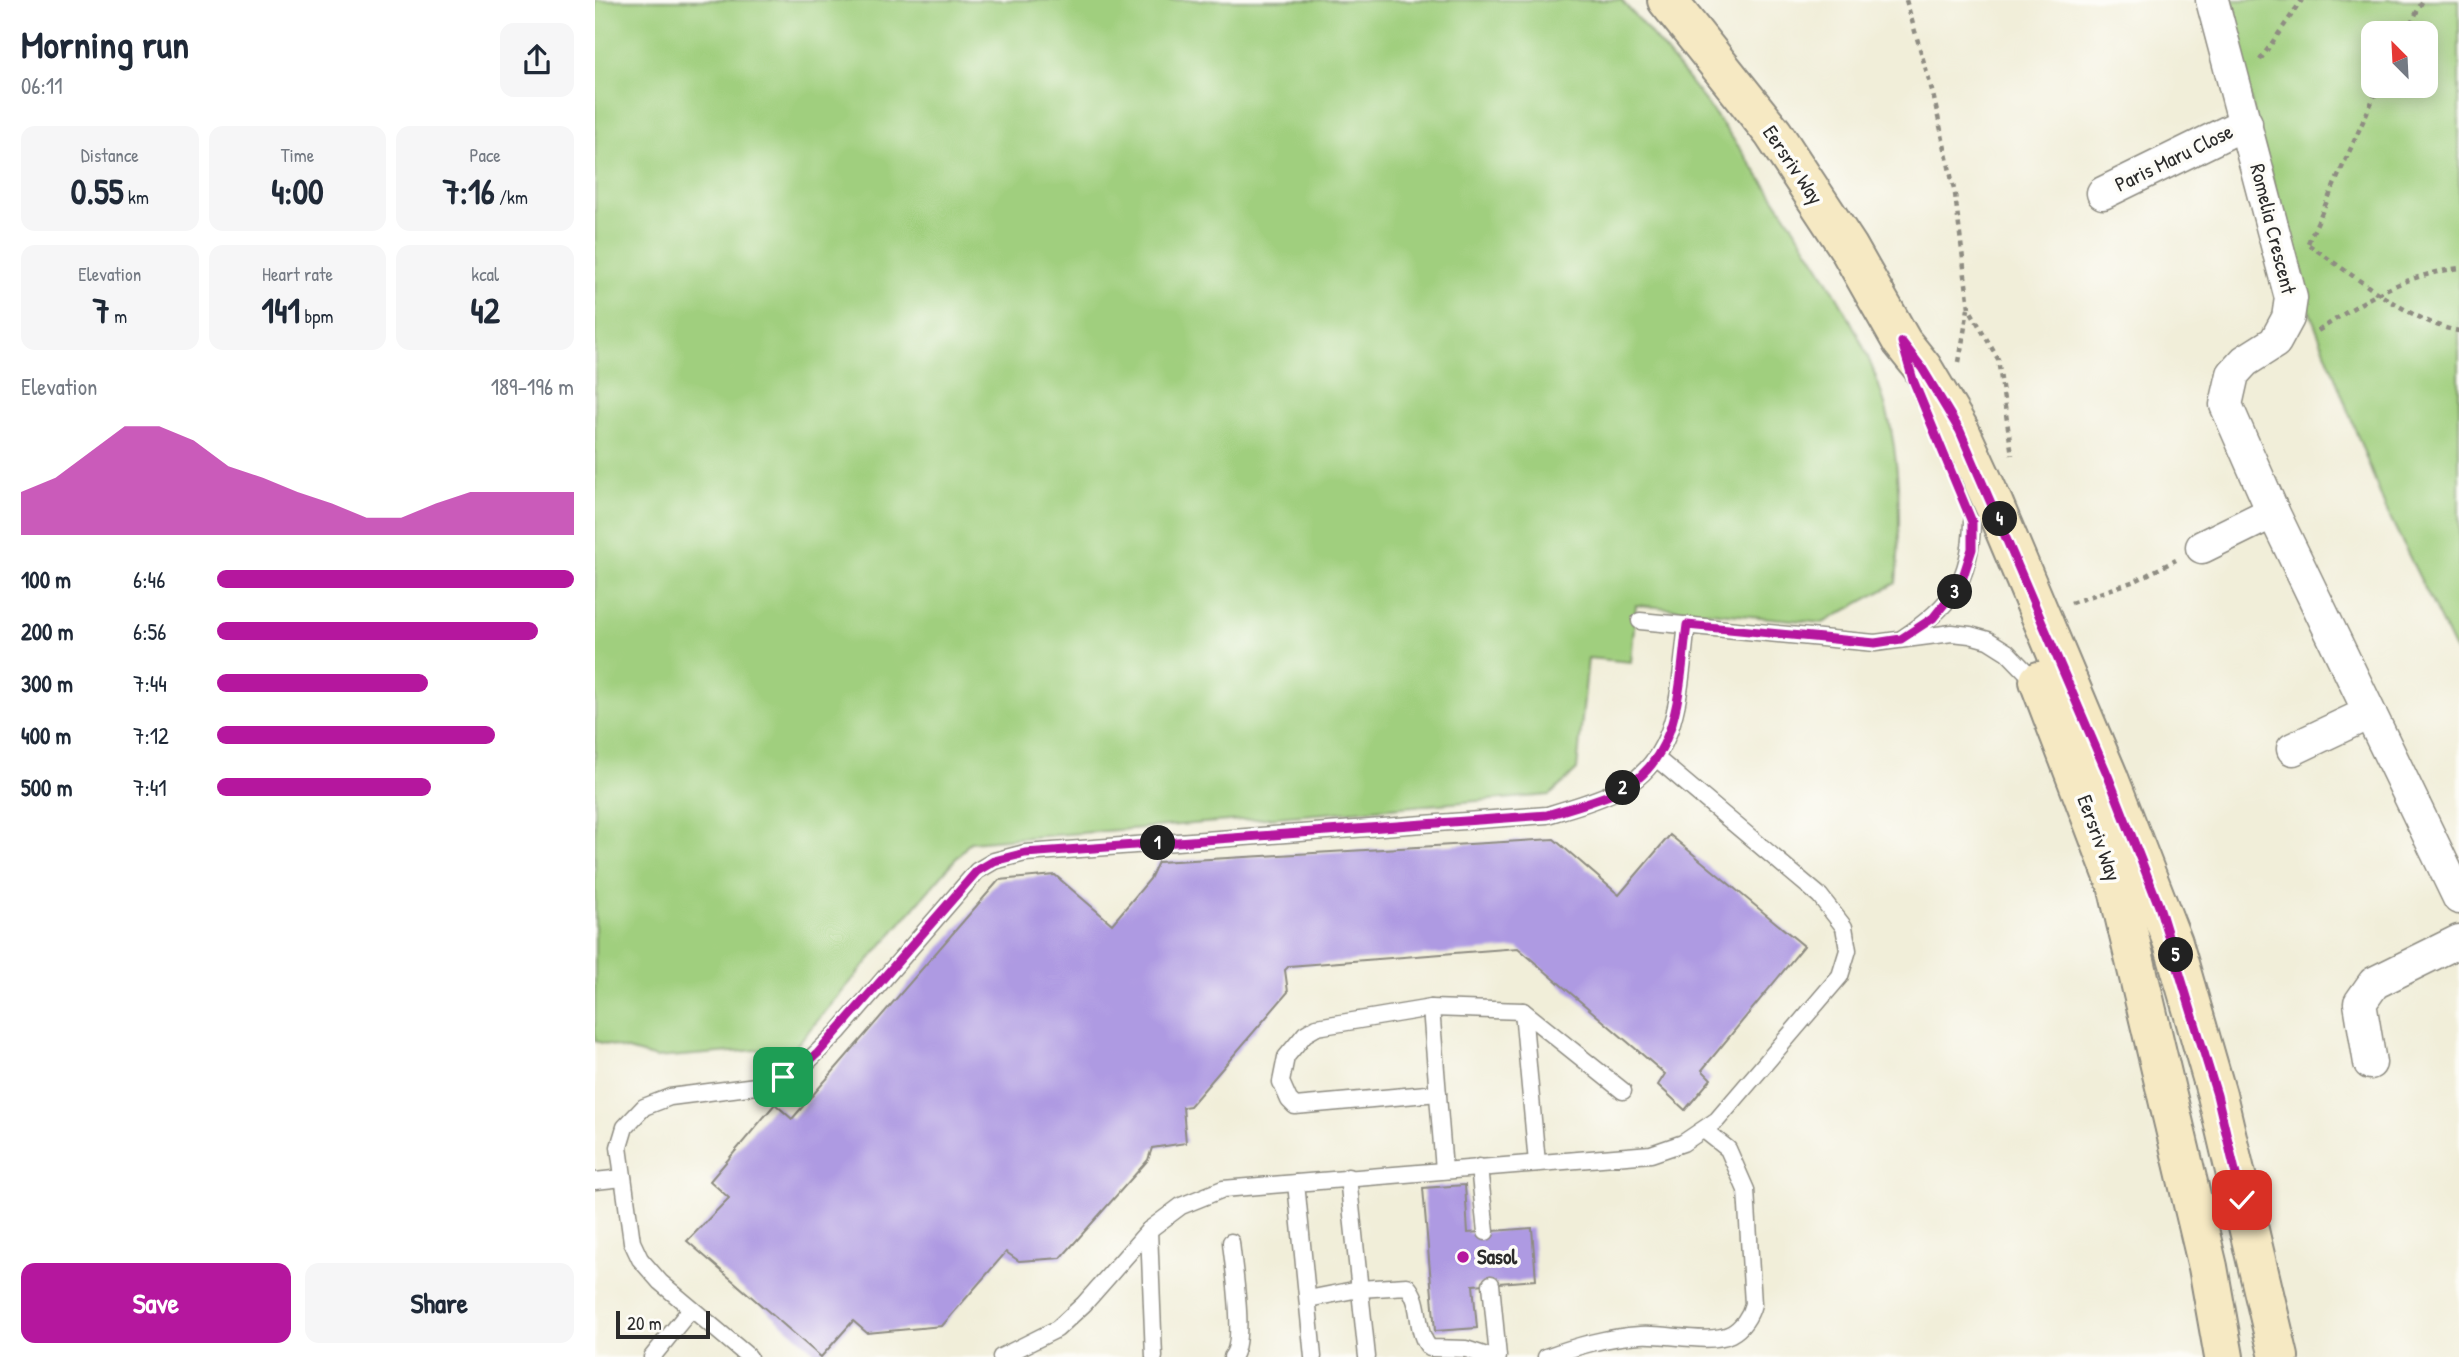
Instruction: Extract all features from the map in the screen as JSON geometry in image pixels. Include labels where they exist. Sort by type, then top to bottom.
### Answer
[{"type":"main road","name":"Eersriv Way","points":[[1667,0],[1773,133],[1848,247],[1902,342],[1922,368],[1960,431],[1988,493],[2159,906],[2217,1095],[2279,1357]]},
{"type":"main road","name":"Eersriv Way","points":[[1902,342],[1913,380],[2042,687],[2117,885],[2205,1254],[2224,1357]]},
{"type":"street","name":"Romelia Crescent","points":[[2212,0],[2291,298],[2288,318],[2275,342]]},
{"type":"street","name":"Paris Maru Close","points":[[2103,193],[2246,123]]},
{"type":"street","points":[[2275,342],[2245,361],[2234,374],[2229,383],[2226,405],[2273,512],[2459,898]]},
{"type":"street","points":[[2202,547],[2273,512]]},
{"type":"street","points":[[2293,749],[2369,713]]},
{"type":"street","points":[[2370,1063],[2360,1003],[2364,994],[2374,983],[2459,941]]},
{"type":"lane","points":[[1901,639],[1933,618],[1961,583],[1972,549],[1972,522]]},
{"type":"lane","points":[[1640,621],[1875,643],[1952,633],[1988,640],[2007,652],[2042,687]]},
{"type":"lane","points":[[749,1357],[660,1282],[640,1259],[632,1242],[619,1147],[625,1127],[644,1107],[670,1097],[756,1086],[799,1070],[838,1032],[977,871],[994,861],[1025,853],[1547,815],[1620,790],[1656,758],[1668,739],[1676,709],[1687,625]]},
{"type":"lane","points":[[1001,1357],[1029,1352],[1084,1304],[1149,1230],[1181,1206],[1223,1189],[1651,1154],[1683,1143],[1704,1130],[1734,1102],[1840,976],[1848,950],[1844,927],[1820,896],[1656,758]]},
{"type":"lane","points":[[1431,1008],[1444,1170]]},
{"type":"lane","points":[[1438,1093],[1295,1106],[1289,1100],[1281,1082],[1286,1057],[1311,1029],[1431,1008],[1523,1012],[1623,1091]]},
{"type":"lane","points":[[1523,1012],[1537,1163]]},
{"type":"lane","points":[[1546,1357],[1592,1341],[1641,1335],[1719,1338],[1739,1329],[1746,1320],[1753,1304],[1746,1190],[1728,1149],[1704,1130]]},
{"type":"lane","points":[[1479,1167],[1486,1232]]},
{"type":"lane","points":[[1348,1177],[1367,1357]]},
{"type":"lane","points":[[595,1181],[623,1178]]},
{"type":"lane","points":[[1296,1183],[1314,1357]]},
{"type":"lane","points":[[1149,1230],[1154,1357]]},
{"type":"lane","points":[[1231,1242],[1238,1325],[1237,1350],[1232,1357]]},
{"type":"lane","points":[[1491,1284],[1497,1357]]},
{"type":"lane","points":[[1308,1298],[1359,1289],[1408,1286],[1414,1295],[1424,1342],[1430,1348],[1466,1349],[1490,1357]]},
{"type":"lane","points":[[652,1357],[691,1309]]},
{"type":"path","points":[[1906,0],[1933,93],[1955,194],[1969,308],[1958,365]]},
{"type":"path","points":[[2234,80],[2263,58],[2302,0]]},
{"type":"path","points":[[2412,21],[2423,0]]},
{"type":"path","points":[[2308,244],[2374,98]]},
{"type":"path","points":[[2272,220],[2377,291],[2441,328],[2459,331]]},
{"type":"path","points":[[2275,342],[2301,343],[2377,291],[2437,271],[2459,268]]},
{"type":"path","points":[[1969,308],[1998,359],[2012,454],[2010,465]]},
{"type":"path","points":[[2062,605],[2135,581],[2202,547]]},
{"type":"green space","points":[[595,0],[1621,0],[1688,79],[1750,162],[1820,268],[1862,343],[1883,396],[1894,444],[1899,503],[1896,583],[1823,623],[1636,605],[1631,662],[1588,658],[1577,770],[1550,795],[970,842],[795,1047],[656,1058],[595,1041]]},
{"type":"green space","points":[[2223,0],[2459,0],[2459,658],[2385,507],[2305,299]]},
{"type":"building","points":[[1670,835],[1804,946],[1702,1070],[1711,1079],[1685,1110],[1658,1085],[1665,1074],[1518,948],[1289,966],[1285,970],[1288,992],[1190,1106],[1183,1107],[1186,1143],[1152,1148],[1148,1160],[1061,1258],[1019,1261],[1006,1252],[942,1326],[867,1333],[853,1321],[821,1357],[687,1241],[729,1198],[710,1181],[775,1104],[792,1119],[999,880],[1055,875],[1112,924],[1150,879],[1158,862],[1554,839],[1619,895]]},
{"type":"building","points":[[1465,1185],[1468,1233],[1532,1228],[1536,1280],[1473,1285],[1477,1328],[1435,1331],[1423,1188]]},
{"type":"place","name":"Sasol","points":[[1463,1257]]},
{"type":"route","points":[[783,1077],[799,1070],[818,1053],[977,871],[994,861],[1025,853],[1547,815],[1620,790],[1656,758],[1668,739],[1676,709],[1687,625],[1875,643],[1901,639],[1933,618],[1961,583],[1972,549],[1972,522],[1913,380],[1902,342],[1922,368],[1960,431],[1994,505],[2140,855],[2173,943],[2189,996],[2217,1095],[2242,1200]]}]
